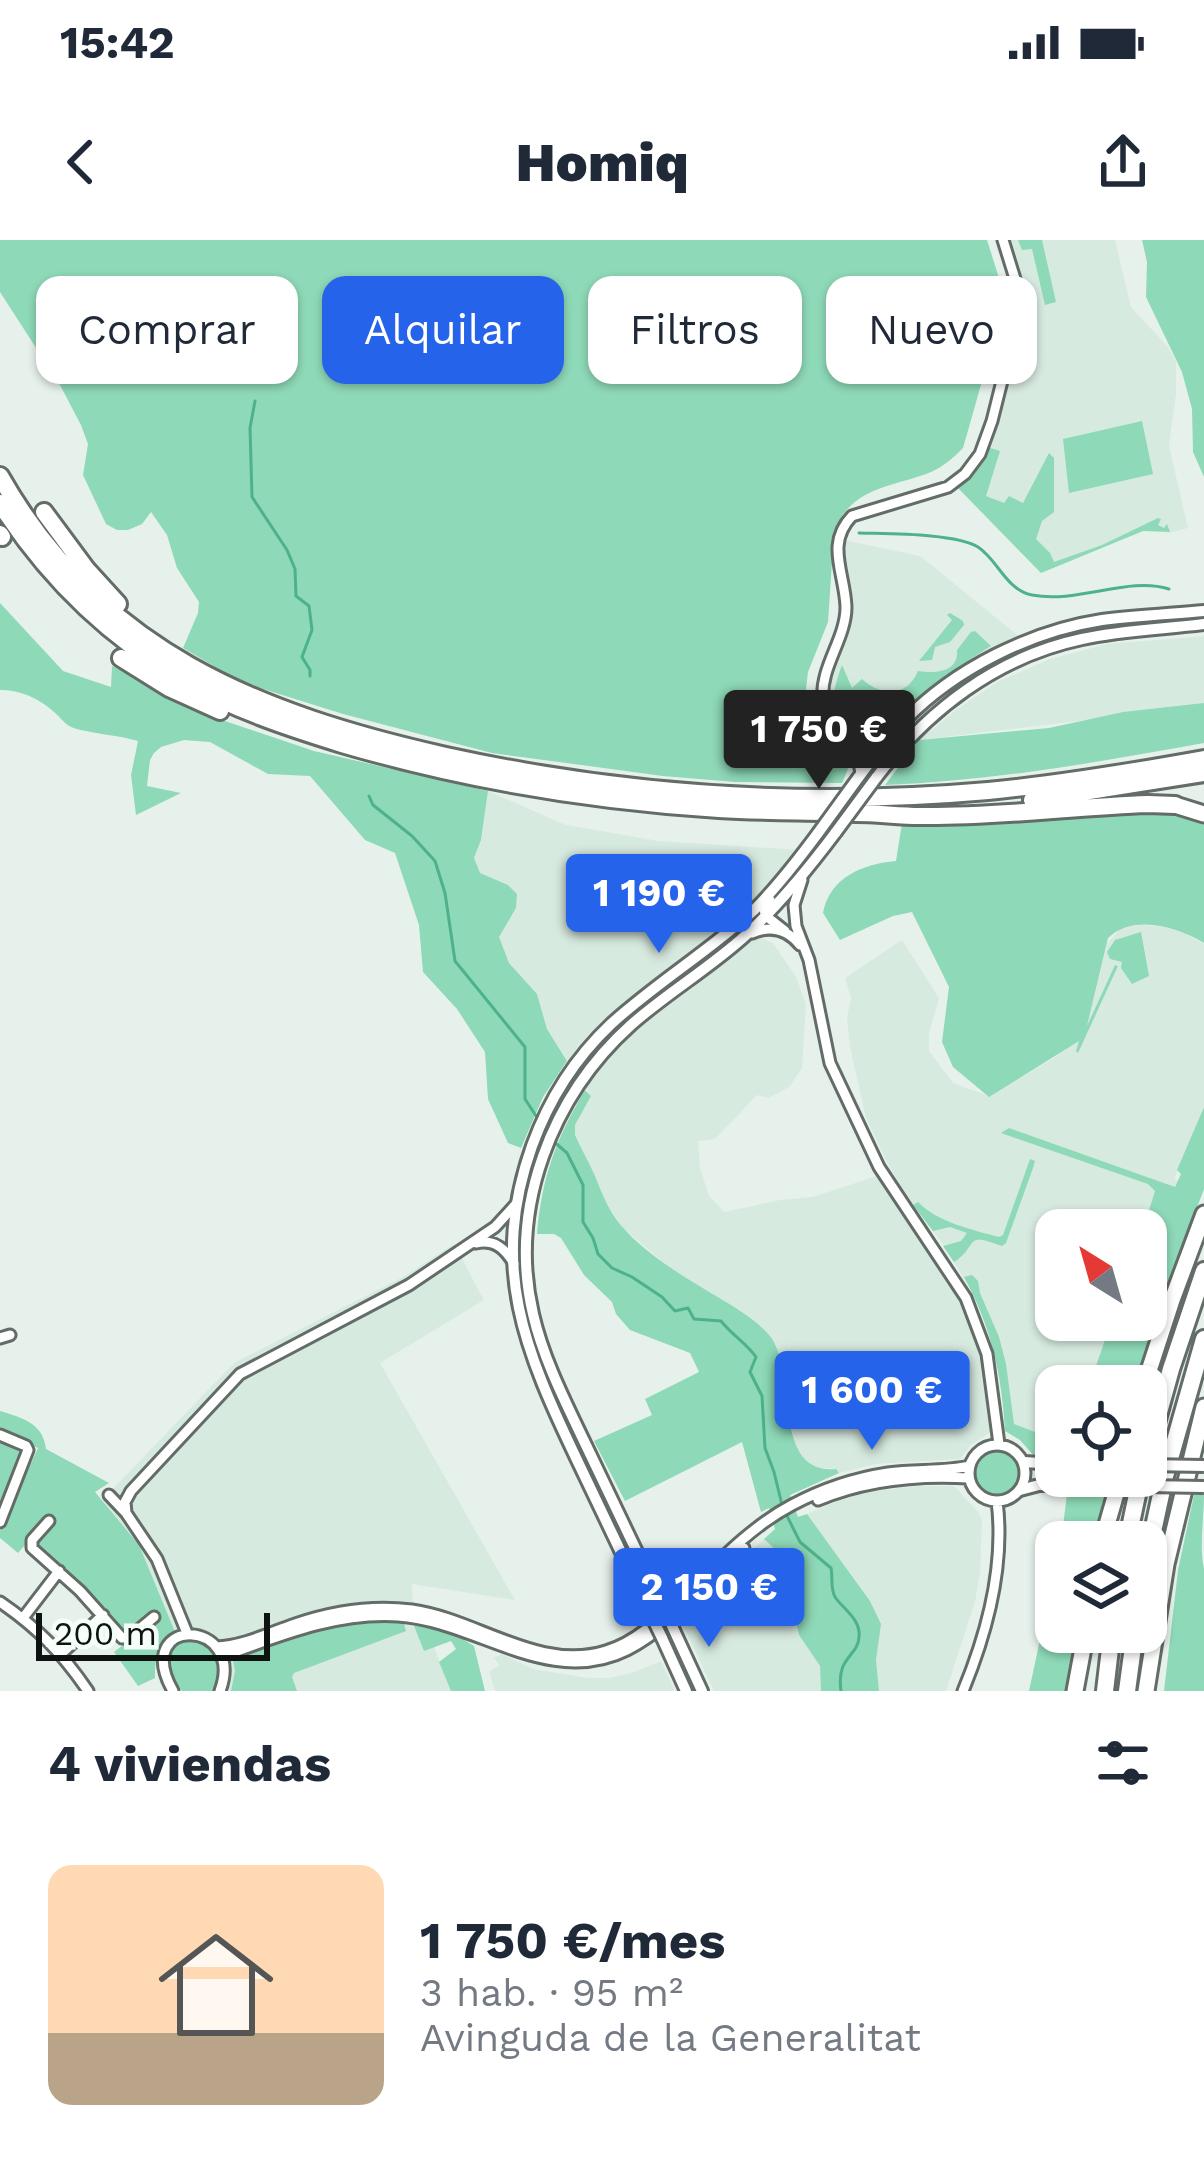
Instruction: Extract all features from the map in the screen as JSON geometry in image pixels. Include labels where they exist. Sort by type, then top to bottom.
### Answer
[{"type":"highway","points":[[0,476],[51,550],[91,593],[152,643],[218,682],[277,708],[376,739],[486,765],[611,785],[725,796],[829,798],[949,794],[1204,759]]},
{"type":"highway","points":[[0,503],[55,577],[99,620],[198,688],[299,731],[424,766],[564,793],[721,809],[919,817],[1148,804],[1204,814]]},
{"type":"highway","points":[[44,512],[113,599],[218,682]]},
{"type":"highway","points":[[121,658],[199,702],[272,729],[299,731]]},
{"type":"highway","points":[[1069,781],[1141,759],[1204,748]]},
{"type":"highway","points":[[857,813],[1039,800],[1204,773]]},
{"type":"highway","points":[[1151,1365],[1203,1216]]},
{"type":"highway","points":[[1167,1387],[1204,1271]]},
{"type":"highway","points":[[1155,1521],[1204,1339]]},
{"type":"highway","points":[[1145,1691],[1160,1594],[1204,1407]]},
{"type":"highway","points":[[1156,1691],[1171,1542]]},
{"type":"highway","points":[[1075,1691],[1084,1653]]},
{"type":"highway","points":[[1085,1691],[1088,1653]]},
{"type":"highway","points":[[1105,1691],[1110,1653]]},
{"type":"highway","points":[[1127,1691],[1132,1653]]},
{"type":"street","points":[[859,776],[858,759],[831,724],[823,701],[845,606],[838,539],[852,516],[948,487],[980,454],[1020,295],[1003,240]]},
{"type":"street","points":[[686,1691],[544,1390],[519,1317],[516,1204],[547,1109],[568,1074],[609,1026],[756,908],[876,755],[945,686],[1035,638],[1099,621],[1204,611]]},
{"type":"street","points":[[702,1691],[568,1407],[533,1315],[527,1271],[528,1220],[543,1153],[556,1122],[578,1085],[633,1024],[770,919],[900,747],[932,716],[1015,662],[1081,639],[1204,624]]},
{"type":"street","points":[[858,759],[876,755]]},
{"type":"street","points":[[770,919],[788,919],[802,880],[824,848]]},
{"type":"street","points":[[804,852],[797,869],[763,908],[809,960]]},
{"type":"street","points":[[794,905],[832,1066],[879,1167],[952,1272],[975,1319],[987,1354],[999,1444]]},
{"type":"street","points":[[743,938],[766,928],[784,931]]},
{"type":"street","points":[[127,1513],[125,1502],[131,1491],[240,1374],[387,1298],[471,1245],[516,1204]]},
{"type":"street","points":[[471,1245],[493,1243],[514,1264]]},
{"type":"street","points":[[0,1435],[30,1449],[0,1522]]},
{"type":"street","points":[[1020,1490],[1026,1476],[1024,1462],[1012,1449],[999,1444],[981,1450],[969,1472],[976,1492],[989,1501],[1008,1499],[1035,1486],[1204,1487]]},
{"type":"street","points":[[1024,1462],[1035,1463]]},
{"type":"street","points":[[1167,1463],[1204,1466]]},
{"type":"street","points":[[219,1652],[311,1626],[367,1616],[399,1616],[435,1622],[544,1660],[601,1660],[649,1636],[770,1523],[832,1487],[867,1477],[969,1472]]},
{"type":"street","points":[[109,1496],[127,1513],[157,1559],[187,1633]]},
{"type":"street","points":[[963,1691],[990,1607],[998,1502]]},
{"type":"street","points":[[49,1521],[31,1544],[36,1552],[125,1639],[154,1617]]},
{"type":"street","points":[[22,1618],[59,1571]]},
{"type":"street","points":[[0,1602],[62,1654],[88,1691]]},
{"type":"street","points":[[62,1654],[103,1615]]},
{"type":"street","points":[[167,1688],[164,1655],[172,1640],[187,1633],[202,1635],[219,1652],[224,1678],[220,1691]]},
{"type":"shaded area","points":[[1003,240],[1115,240],[1131,307],[1176,362],[1169,446],[1188,528],[1169,533],[1143,531],[1041,573],[965,474],[980,454],[998,384],[1037,384],[1037,276],[1014,276]]},
{"type":"shaded area","points":[[839,539],[920,556],[1026,642],[945,687],[863,760],[831,724],[824,682],[846,607]]},
{"type":"shaded area","points":[[1204,636],[1204,706],[919,740],[997,682],[1050,659],[1107,644]]},
{"type":"shaded area","points":[[488,791],[566,825],[659,841],[799,850],[743,910],[796,977],[806,1004],[802,1068],[789,1087],[768,1098],[757,1095],[715,1139],[698,1141],[700,1168],[709,1196],[724,1212],[813,1197],[883,1174],[952,1272],[987,1354],[997,1428],[971,1445],[960,1459],[876,1464],[839,1473],[813,1467],[799,1453],[794,1438],[776,1346],[761,1327],[664,1263],[624,1229],[602,1198],[575,1135],[575,1125],[591,1096],[547,1029],[537,994],[509,963],[498,937],[516,909],[517,894],[480,873],[474,858]]},
{"type":"shaded area","points":[[1159,926],[1204,944],[1204,1107],[1165,1209],[1035,1209],[1035,1341],[1111,1341],[1102,1365],[1035,1365],[1035,1450],[1029,1450],[1005,1431],[995,1350],[975,1297],[904,1192],[866,1118],[850,1047],[847,1017],[851,998],[845,978],[902,940],[939,998],[929,1051],[953,1083],[989,1096],[1054,1058],[1086,1030],[1107,944],[1121,928]]},
{"type":"shaded area","points":[[454,1244],[484,1300],[380,1363],[515,1600],[412,1584],[414,1626],[424,1651],[434,1647],[451,1691],[198,1691],[139,1546],[102,1500],[234,1363],[403,1277]]},
{"type":"shaded area","points":[[917,1486],[954,1486],[979,1513],[980,1572],[975,1602],[946,1691],[879,1691],[880,1623],[870,1601],[807,1514],[842,1499]]},
{"type":"shaded area","points":[[764,1539],[797,1570],[801,1582],[793,1610],[799,1635],[820,1666],[821,1691],[714,1691],[680,1619]]},
{"type":"shaded area","points":[[502,1654],[533,1669],[587,1678],[631,1673],[661,1661],[675,1691],[495,1691],[489,1672],[499,1665],[494,1658]]},
{"type":"green space","points":[[0,240],[987,240],[998,276],[826,276],[826,384],[981,384],[963,448],[931,472],[862,497],[834,532],[828,622],[808,672],[804,707],[814,732],[841,753],[848,769],[842,783],[663,776],[492,753],[343,714],[229,675],[183,648],[199,602],[151,512],[142,524],[128,530],[106,524],[83,475],[88,444],[59,384],[298,384],[298,276],[36,276],[36,348],[0,292]]},
{"type":"green space","points":[[1018,240],[1042,240],[1056,302],[1045,305],[1032,249],[1022,250]]},
{"type":"green space","points":[[1142,240],[1204,240],[1204,477],[1193,452],[1192,409],[1182,372],[1146,297]]},
{"type":"green space","points":[[1142,421],[1153,474],[1069,493],[1063,439]]},
{"type":"green space","points":[[987,447],[1000,451],[986,496],[1004,503],[1009,496],[1023,503],[1049,453],[1054,458],[1054,512],[1042,521],[1036,539],[1054,562],[1158,518],[1158,525],[1164,528],[1167,524],[1170,532],[1143,531],[1041,573],[956,486],[974,470]]},
{"type":"green space","points":[[0,603],[63,671],[111,687],[112,666],[225,721],[314,751],[488,791],[474,858],[480,873],[517,894],[516,908],[499,937],[509,963],[537,994],[547,1029],[567,1061],[543,1097],[521,1148],[508,1143],[488,1099],[485,1052],[457,1009],[423,972],[419,925],[395,853],[365,840],[310,776],[268,774],[210,742],[184,740],[154,753],[147,786],[181,793],[136,815],[131,775],[138,741],[75,728],[36,699],[0,690]]},
{"type":"green space","points":[[950,613],[964,625],[950,642],[935,647],[932,660],[919,661],[952,620]]},
{"type":"green space","points":[[975,631],[991,646],[927,691],[869,745],[860,746],[835,708],[842,665],[852,688],[862,679],[886,691],[901,690],[918,671],[950,667],[957,650]]},
{"type":"green space","points":[[1204,703],[1204,743],[1005,775],[885,785],[919,740],[1049,728],[1123,712]]},
{"type":"green space","points":[[1162,810],[1204,821],[1204,943],[1155,925],[1130,926],[1108,938],[1087,1026],[1118,966],[1078,1053],[1079,1041],[989,1097],[953,1067],[942,1042],[949,987],[912,912],[840,940],[823,913],[840,882],[872,865],[896,861],[902,823]]},
{"type":"green space","points":[[1141,932],[1149,976],[1132,984],[1122,962],[1110,959],[1107,952],[1115,940]]},
{"type":"green space","points":[[727,938],[731,942],[606,1044],[583,1070],[553,1119],[527,1199],[530,1317],[697,1691],[691,1691],[538,1363],[522,1307],[518,1238],[521,1204],[540,1138],[572,1077],[623,1019]]},
{"type":"green space","points":[[585,1090],[591,1096],[575,1125],[575,1135],[612,1213],[653,1255],[769,1335],[778,1351],[789,1417],[802,1455],[815,1466],[839,1473],[790,1495],[798,1517],[807,1514],[870,1601],[881,1624],[876,1660],[879,1691],[821,1691],[820,1666],[799,1635],[793,1610],[801,1581],[797,1570],[764,1539],[775,1529],[769,1508],[761,1512],[742,1442],[625,1501],[594,1441],[652,1415],[645,1399],[699,1372],[690,1353],[630,1330],[612,1302],[584,1275],[561,1238],[537,1234],[552,1159]]},
{"type":"green space","points":[[1204,1107],[1204,1189],[1167,1286],[1167,1209],[1149,1209],[1155,1191],[1148,1184],[1001,1133],[1009,1128],[1175,1187],[1181,1174],[1177,1170]]},
{"type":"green space","points":[[1030,1159],[1035,1161],[1006,1243],[976,1240],[954,1262],[943,1246],[961,1241],[967,1233],[950,1227],[933,1231],[913,1205],[918,1202],[945,1220],[999,1237]]},
{"type":"green space","points":[[972,1275],[978,1281],[1006,1364],[1014,1424],[1035,1432],[1035,1456],[1005,1431],[994,1351],[964,1277]]},
{"type":"green space","points":[[1105,1341],[1149,1341],[1142,1365],[1096,1365]]},
{"type":"green space","points":[[0,1411],[30,1423],[41,1433],[46,1449],[109,1483],[95,1492],[139,1545],[175,1632],[158,1652],[155,1678],[138,1686],[114,1652],[157,1619],[154,1612],[126,1632],[73,1576],[35,1546],[54,1522],[50,1516],[18,1553],[0,1538],[38,1448],[0,1431]]},
{"type":"green space","points":[[0,1442],[22,1453],[0,1511]]},
{"type":"green space","points":[[997,1451],[1013,1458],[1020,1474],[1013,1490],[997,1497],[981,1490],[974,1474],[981,1458]]},
{"type":"green space","points":[[1194,1495],[1204,1495],[1204,1691],[1164,1691],[1178,1570]]},
{"type":"green space","points":[[1067,1497],[1106,1497],[1101,1521],[1064,1521]]},
{"type":"green space","points":[[402,1617],[406,1631],[294,1673],[297,1691],[231,1691],[233,1660],[335,1625]]},
{"type":"green space","points":[[417,1624],[450,1631],[474,1646],[485,1691],[451,1691],[439,1662],[456,1649],[451,1641],[424,1651]]},
{"type":"green space","points":[[191,1637],[215,1659],[213,1691],[182,1691],[173,1675],[172,1652]]},
{"type":"green space","points":[[1037,1653],[1076,1653],[1070,1691],[1029,1691]]},
{"type":"waterway","points":[[255,401],[250,428],[252,497],[287,550],[295,569],[296,596],[309,606],[312,630],[302,657],[310,676]]},
{"type":"waterway","points":[[859,533],[967,542],[985,553],[1015,587],[1032,595],[1067,596],[1137,586],[1169,589]]},
{"type":"waterway","points":[[369,796],[373,805],[435,861],[455,961],[525,1047],[525,1099],[540,1122]]},
{"type":"waterway","points":[[552,1140],[567,1153],[583,1185],[583,1222],[598,1254],[675,1311],[688,1308],[694,1319],[721,1321],[756,1357],[750,1372],[762,1396],[765,1448],[782,1505]]},
{"type":"waterway","points":[[786,1514],[800,1542],[831,1568],[835,1597],[859,1631],[858,1644],[844,1664],[841,1691]]}]
